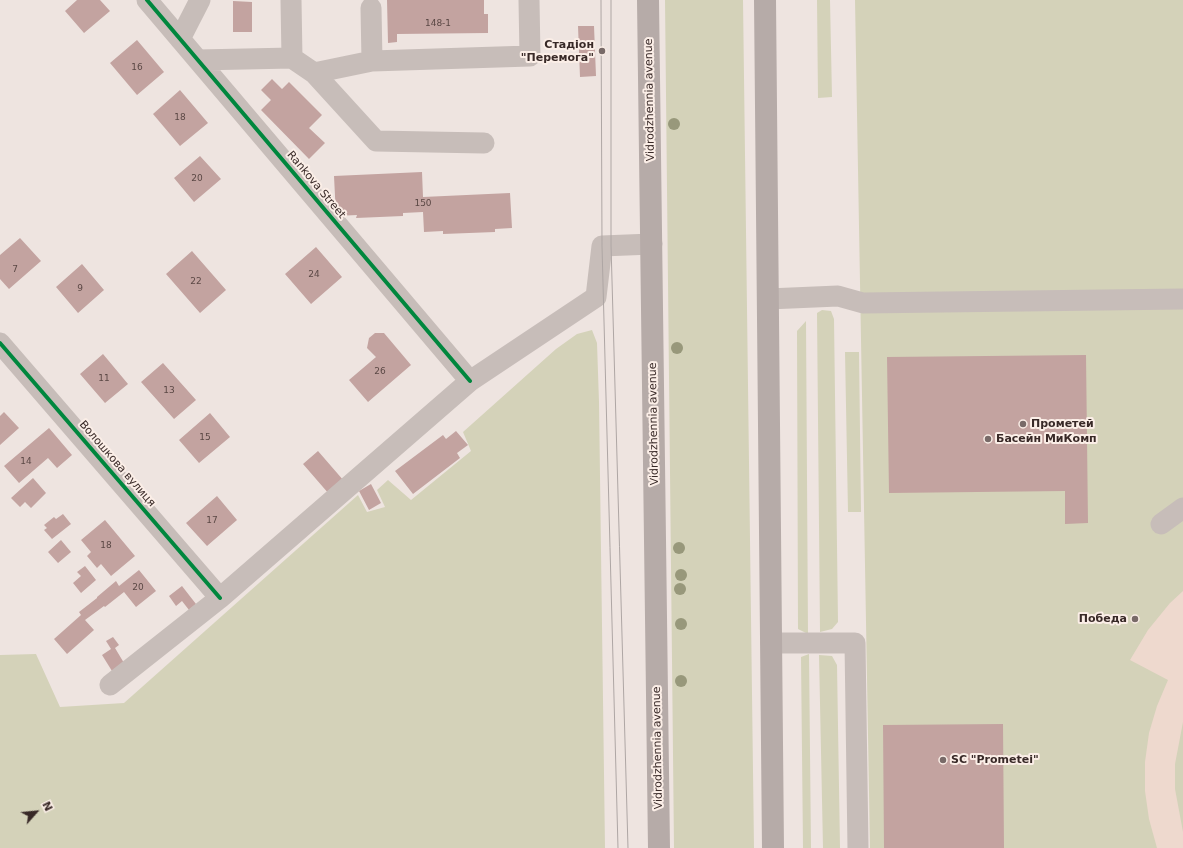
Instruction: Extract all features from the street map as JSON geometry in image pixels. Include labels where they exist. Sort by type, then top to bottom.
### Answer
[{"type":"main road","name":"Vidrodzhennia avenue","points":[[648,0],[659,848]]},
{"type":"main road","points":[[765,0],[773,848]]},
{"type":"street","name":"Rankova Street","points":[[147,0],[470,381]]},
{"type":"street","points":[[180,39],[200,0]]},
{"type":"street","points":[[291,0],[292,58]]},
{"type":"street","points":[[314,73],[372,61],[530,56],[529,0]]},
{"type":"street","points":[[371,8],[372,61]]},
{"type":"street","points":[[198,60],[292,58],[314,73],[335,94],[376,141],[484,143]]},
{"type":"street","points":[[110,686],[220,598],[470,381],[596,297],[602,246],[652,244]]},
{"type":"street","points":[[768,299],[838,296],[863,304],[1183,299]]},
{"type":"street","name":"Волошкова вулиця","points":[[0,343],[220,598]]},
{"type":"street","points":[[1161,524],[1183,508]]},
{"type":"street","points":[[772,643],[855,643],[858,848]]},
{"type":"shaded area","points":[[665,0],[743,0],[754,848],[674,848]]},
{"type":"shaded area","points":[[817,0],[830,0],[832,97],[818,98]]},
{"type":"shaded area","name":"Прометей","points":[[855,0],[1183,0],[1183,848],[870,848]]},
{"type":"shaded area","points":[[822,310],[831,311],[834,319],[838,622],[832,629],[820,632],[817,313]]},
{"type":"shaded area","points":[[806,321],[808,634],[798,629],[797,331]]},
{"type":"shaded area","points":[[592,330],[597,343],[599,402],[605,848],[0,848],[0,655],[36,654],[60,707],[124,703],[358,495],[367,512],[385,507],[377,490],[388,480],[411,500],[471,451],[463,432],[556,349],[577,334]]},
{"type":"shaded area","points":[[845,352],[859,352],[861,512],[848,512]]},
{"type":"shaded area","points":[[1183,591],[1183,722],[1175,764],[1175,789],[1183,832],[1183,848],[1157,848],[1149,819],[1145,791],[1145,762],[1149,733],[1157,706],[1168,680],[1130,660],[1148,630],[1170,603]]},
{"type":"shaded area","points":[[809,654],[811,848],[803,848],[801,657]]},
{"type":"shaded area","points":[[819,655],[832,656],[837,665],[840,848],[823,848]]},
{"type":"building","points":[[77,0],[100,0],[110,11],[84,33],[65,11]]},
{"type":"building","points":[[387,0],[484,0],[484,14],[488,14],[488,33],[397,34],[397,42],[388,43]]},
{"type":"building","points":[[233,1],[252,2],[252,32],[233,32]]},
{"type":"building","points":[[578,26],[594,26],[596,76],[580,77]]},
{"type":"building","points":[[137,40],[164,72],[137,95],[110,63]]},
{"type":"building","points":[[272,79],[282,89],[289,82],[322,115],[309,128],[325,143],[309,159],[261,110],[271,100],[261,90]]},
{"type":"building","points":[[180,90],[208,123],[180,146],[153,114]]},
{"type":"building","points":[[200,156],[221,179],[194,202],[174,178]]},
{"type":"building","points":[[422,172],[423,197],[510,193],[512,228],[495,229],[495,232],[443,234],[443,231],[424,232],[423,212],[403,213],[403,216],[356,218],[357,215],[336,216],[334,176]]},
{"type":"building","points":[[20,238],[41,261],[9,289],[0,279],[0,255]]},
{"type":"building","points":[[316,247],[342,277],[311,304],[285,274]]},
{"type":"building","points":[[192,251],[226,290],[200,313],[166,274]]},
{"type":"building","points":[[82,264],[104,290],[78,313],[56,287]]},
{"type":"building","points":[[375,333],[384,333],[411,365],[368,402],[349,380],[376,357],[367,348],[369,338]]},
{"type":"building","points":[[103,354],[128,384],[105,403],[80,374]]},
{"type":"building","name":"Басейн МиКомп","points":[[1086,355],[1088,523],[1065,524],[1065,491],[889,493],[887,357]]},
{"type":"building","points":[[163,363],[196,400],[174,419],[141,382]]},
{"type":"building","points":[[4,412],[19,428],[0,445],[0,416]]},
{"type":"building","points":[[210,413],[230,437],[199,463],[179,440]]},
{"type":"building","points":[[49,428],[72,455],[57,468],[48,458],[19,483],[4,466]]},
{"type":"building","points":[[456,431],[468,445],[457,453],[460,458],[413,494],[395,471],[443,435],[446,439]]},
{"type":"building","points":[[318,451],[344,481],[329,494],[303,464]]},
{"type":"building","points":[[33,478],[46,493],[31,508],[25,502],[20,507],[11,498]]},
{"type":"building","points":[[371,484],[381,503],[369,510],[359,491]]},
{"type":"building","points":[[217,496],[237,520],[207,546],[186,523]]},
{"type":"building","points":[[63,514],[71,524],[52,539],[44,530],[47,528],[44,525],[54,517],[56,519]]},
{"type":"building","points":[[105,520],[135,556],[111,576],[101,564],[97,568],[87,556],[91,552],[81,540]]},
{"type":"building","points":[[61,540],[71,552],[58,563],[48,552]]},
{"type":"building","points":[[85,566],[96,580],[81,593],[73,583],[81,576],[77,572]]},
{"type":"building","points":[[139,570],[156,591],[136,607],[124,592],[105,607],[104,606],[85,620],[94,630],[67,654],[54,639],[81,615],[79,612],[116,581],[119,586]]},
{"type":"building","points":[[182,586],[196,604],[189,610],[182,601],[176,606],[169,596]]},
{"type":"building","points":[[113,637],[119,645],[115,648],[124,663],[112,671],[102,655],[111,649],[106,641]]},
{"type":"building","name":"SC \"Prometei\"","points":[[1003,724],[1004,848],[884,848],[883,725]]},
{"type":"tram line","points":[[601,0],[602,246],[618,848]]},
{"type":"tram line","points":[[611,0],[611,245],[628,848]]},
{"type":"cycle path","points":[[147,0],[470,381]]},
{"type":"cycle path","points":[[0,343],[220,598]]},
{"type":"place","name":"Стадіон \"Перемога\"","points":[[602,51]]},
{"type":"place","name":"Прометей","points":[[1023,424]]},
{"type":"place","name":"Басейн МиКомп","points":[[988,439]]},
{"type":"place","name":"Победа","points":[[1135,619]]},
{"type":"place","name":"SC \"Prometei\"","points":[[943,760]]}]
